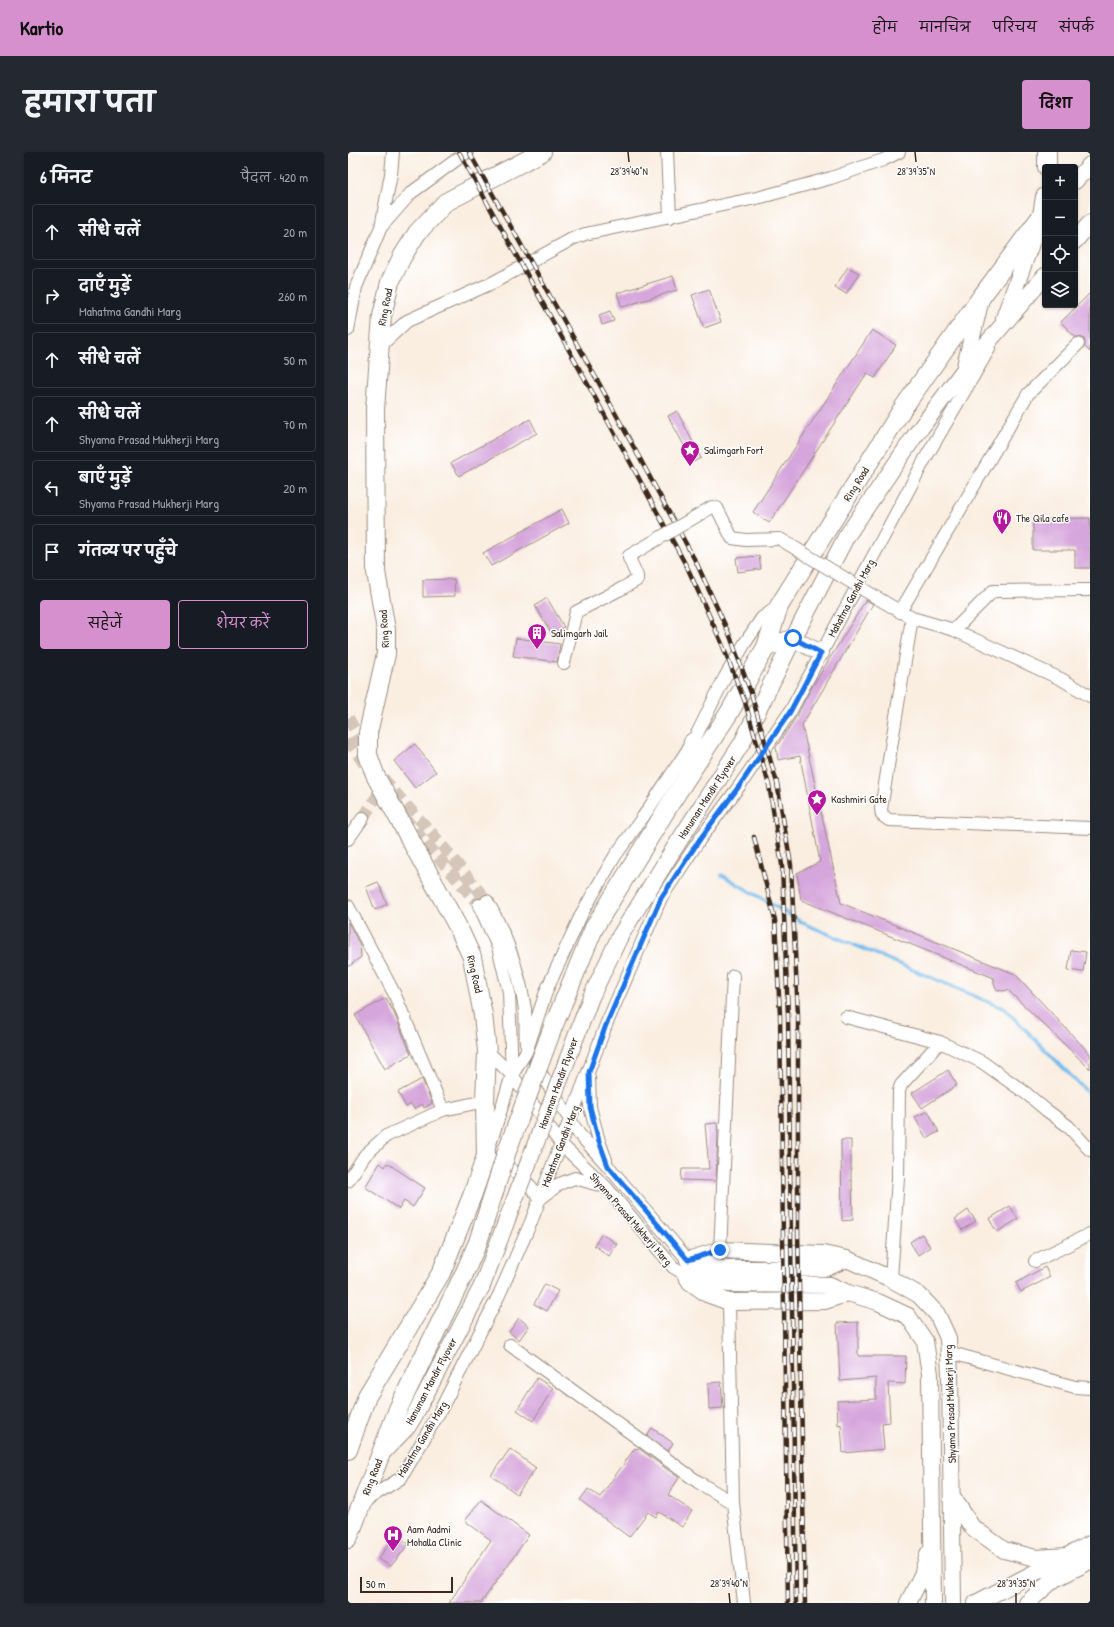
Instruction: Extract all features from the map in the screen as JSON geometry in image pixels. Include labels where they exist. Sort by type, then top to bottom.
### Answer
[{"type":"highway","name":"Ring Road","points":[[486,1156],[485,1100],[487,1050],[483,1015],[472,957],[459,929],[376,777],[368,755],[368,733],[386,654],[386,630],[376,572],[375,410],[382,316],[390,282],[402,257],[417,233],[446,202],[542,152]]},
{"type":"highway","points":[[1047,152],[1047,164]]},
{"type":"highway","name":"Ring Road","points":[[685,781],[729,713],[766,647],[779,606],[904,408],[982,296],[1042,214]]},
{"type":"highway","points":[[766,647],[793,638]]},
{"type":"highway","points":[[685,781],[693,742]]},
{"type":"highway","name":"Hanuman Mandir Flyover","points":[[382,1453],[405,1413],[478,1242],[508,1151],[553,1028],[594,928],[685,781]]},
{"type":"highway","points":[[348,1450],[367,1396],[441,1273],[472,1196],[486,1156]]},
{"type":"highway","name":"Ring Road","points":[[363,1502],[382,1453]]},
{"type":"highway","points":[[348,1539],[363,1502]]},
{"type":"main road","points":[[1078,178],[1090,165]]},
{"type":"main road","points":[[1001,327],[1042,216]]},
{"type":"main road","points":[[1078,237],[1090,223]]},
{"type":"main road","name":"Mahatma Gandhi Marg","points":[[793,638],[846,538],[914,437],[964,370],[1042,279]]},
{"type":"main road","points":[[964,370],[982,296]]},
{"type":"main road","points":[[793,638],[821,653]]},
{"type":"main road","name":"Hanuman Mandir Flyover","points":[[405,1413],[482,1286],[590,996],[620,936],[670,854],[742,743],[793,638]]},
{"type":"main road","name":"Shyama Prasad Mukherji Marg","points":[[687,1267],[720,1250],[823,1254],[846,1260],[891,1279],[919,1295],[937,1314],[948,1338],[953,1603]]},
{"type":"main road","name":"Shyama Prasad Mukherji Marg","points":[[687,1267],[723,1269],[826,1268],[846,1260]]},
{"type":"main road","name":"Shyama Prasad Mukherji Marg","points":[[687,1267],[713,1282],[730,1284],[830,1285],[848,1293],[878,1302],[908,1316],[925,1341],[930,1374],[933,1603]]},
{"type":"main road","name":"Shyama Prasad Mukherji Marg","points":[[687,1267],[690,1282],[707,1294],[729,1302],[825,1301],[848,1293]]},
{"type":"main road","points":[[952,1496],[972,1527],[1004,1550],[1036,1558],[1067,1556]]},
{"type":"main road","points":[[908,1603],[922,1575],[932,1538]]},
{"type":"main road","points":[[976,1603],[1090,1544]]},
{"type":"main road","points":[[1027,1603],[1053,1580],[1090,1561]]},
{"type":"main road","points":[[1034,1603],[1053,1580]]},
{"type":"street","points":[[348,330],[356,286],[381,227],[393,152]]},
{"type":"street","points":[[381,227],[411,193],[467,152]]},
{"type":"street","points":[[667,152],[670,217]]},
{"type":"street","points":[[379,347],[407,321],[494,282],[572,239],[585,234],[761,197],[832,178],[883,160],[899,152]]},
{"type":"street","name":"Mahatma Gandhi Marg","points":[[363,1502],[401,1478],[440,1411],[499,1294],[531,1222],[606,1025],[661,898],[700,839],[740,785],[790,712],[925,459],[1001,327]]},
{"type":"street","points":[[900,612],[1028,394],[1078,344]]},
{"type":"street","points":[[564,663],[576,612],[637,580],[637,576],[629,556],[712,507],[718,508],[732,538],[746,540],[780,539],[900,612],[912,618],[954,630],[1061,680],[1090,696]]},
{"type":"street","points":[[954,630],[993,590],[1090,590]]},
{"type":"street","points":[[606,1187],[575,1178],[559,1184],[540,1199],[530,1185],[514,1170],[486,1156],[512,1075],[526,1052],[546,989],[582,913],[615,856],[693,742],[725,678],[745,643],[762,618],[779,606]]},
{"type":"street","points":[[912,618],[881,809],[882,815],[889,820],[1090,828]]},
{"type":"street","points":[[348,839],[363,818]]},
{"type":"street","points":[[512,1075],[509,992],[498,947],[483,903],[501,926],[513,956],[525,1010],[526,1052]]},
{"type":"street","points":[[348,906],[394,993],[443,1110]]},
{"type":"street","points":[[720,1250],[733,976]]},
{"type":"street","points":[[846,1017],[940,1042],[982,1062],[1068,1126],[1090,1150]]},
{"type":"street","points":[[891,1279],[898,1178],[899,1091],[901,1085],[940,1042]]},
{"type":"street","name":"Shyama Prasad Mukherji Marg","points":[[487,1050],[512,1075],[561,1144],[606,1187],[673,1267],[687,1267]]},
{"type":"street","name":"Shyama Prasad Mukherji Marg","points":[[526,1052],[543,1075],[579,1134],[608,1166],[687,1267]]},
{"type":"street","points":[[589,1072],[590,1107],[599,1141],[608,1166]]},
{"type":"street","points":[[348,1181],[366,1155],[386,1136],[443,1110],[485,1100]]},
{"type":"street","points":[[1034,1261],[1090,1234]]},
{"type":"street","points":[[729,1302],[733,1503],[744,1603]]},
{"type":"street","points":[[510,1344],[698,1482],[733,1503]]},
{"type":"street","points":[[948,1352],[1075,1387],[1090,1388]]},
{"type":"building","points":[[848,267],[859,273],[846,294],[835,287]]},
{"type":"building","points":[[673,276],[677,290],[622,307],[617,293]]},
{"type":"building","points":[[709,289],[721,322],[704,328],[692,295]]},
{"type":"building","points":[[1090,293],[1090,352],[1085,347],[1084,339],[1075,337],[1061,322],[1075,308],[1078,308],[1078,305]]},
{"type":"building","points":[[610,311],[614,321],[602,325],[599,315]]},
{"type":"building","points":[[872,330],[896,345],[875,378],[867,373],[769,523],[753,512]]},
{"type":"building","points":[[677,411],[701,458],[693,462],[668,416]]},
{"type":"building","points":[[530,419],[537,433],[459,476],[451,463]]},
{"type":"building","points":[[562,509],[569,523],[491,566],[483,553]]},
{"type":"building","points":[[1090,518],[1090,568],[1075,568],[1075,550],[1033,550],[1033,519]]},
{"type":"building","points":[[759,556],[761,569],[738,572],[736,558]]},
{"type":"building","points":[[454,579],[455,596],[423,597],[423,580]]},
{"type":"building","points":[[547,598],[564,627],[552,634],[535,606]]},
{"type":"building","points":[[866,600],[873,604],[802,725],[841,903],[1015,974],[1090,1054],[1090,1069],[1008,990],[997,990],[994,984],[994,978],[801,900],[797,873],[820,862],[800,756],[778,760],[776,747],[797,716],[809,692]]},
{"type":"building","name":"Salimgarh Jail","points":[[516,638],[560,644],[557,662],[513,656]]},
{"type":"building","points":[[415,744],[436,772],[415,788],[394,761]]},
{"type":"building","points":[[378,882],[387,904],[375,910],[366,887]]},
{"type":"building","points":[[348,922],[360,945],[361,957],[348,967]]},
{"type":"building","points":[[1071,950],[1086,952],[1083,972],[1068,970]]},
{"type":"building","points":[[386,998],[411,1054],[385,1069],[355,1015]]},
{"type":"building","points":[[948,1070],[957,1085],[922,1108],[912,1093]]},
{"type":"building","points":[[422,1079],[432,1103],[424,1108],[423,1104],[414,1109],[411,1104],[406,1107],[398,1092]]},
{"type":"building","points":[[928,1111],[939,1132],[926,1138],[915,1117]]},
{"type":"building","points":[[717,1123],[718,1136],[716,1181],[681,1180],[682,1169],[709,1169],[705,1124]]},
{"type":"building","points":[[841,1140],[851,1140],[853,1220],[842,1221]]},
{"type":"building","points":[[380,1163],[385,1167],[387,1163],[425,1188],[413,1207],[404,1201],[399,1209],[365,1187]]},
{"type":"building","points":[[1010,1206],[1018,1219],[997,1232],[989,1219]]},
{"type":"building","points":[[968,1210],[976,1221],[962,1230],[955,1219]]},
{"type":"building","points":[[602,1234],[617,1244],[609,1256],[594,1245]]},
{"type":"building","points":[[922,1234],[930,1247],[918,1255],[910,1242]]},
{"type":"building","points":[[1045,1267],[1050,1277],[1021,1292],[1016,1283]]},
{"type":"building","points":[[545,1284],[558,1291],[547,1311],[534,1304]]},
{"type":"building","points":[[519,1318],[529,1326],[519,1340],[509,1332]]},
{"type":"building","points":[[858,1322],[858,1356],[906,1356],[905,1384],[888,1383],[890,1422],[882,1423],[884,1449],[843,1453],[841,1424],[838,1425],[837,1401],[876,1399],[876,1378],[840,1381],[837,1323]]},
{"type":"building","points":[[537,1378],[553,1388],[533,1421],[517,1410]]},
{"type":"building","points":[[721,1382],[723,1408],[709,1409],[708,1383]]},
{"type":"building","points":[[652,1428],[673,1443],[668,1451],[647,1435]]},
{"type":"building","points":[[635,1448],[638,1448],[679,1478],[668,1495],[692,1511],[682,1527],[659,1512],[656,1517],[648,1512],[629,1537],[580,1500],[588,1489],[600,1497]]},
{"type":"building","points":[[510,1449],[536,1468],[517,1494],[491,1475]]},
{"type":"building","points":[[481,1500],[529,1535],[481,1603],[449,1603],[491,1540],[465,1521]]},
{"type":"building","name":"Aam Aadmi Mohalla Clinic","points":[[396,1535],[409,1544],[391,1566],[378,1559]]},
{"type":"waterway","points":[[722,875],[805,924],[1005,1009],[1090,1095]]},
{"type":"tunnel","points":[[348,718],[367,750]]},
{"type":"tunnel","points":[[348,739],[368,770]]},
{"type":"tunnel","points":[[383,778],[431,832],[487,901]]},
{"type":"tunnel","points":[[363,818],[381,790]]},
{"type":"tunnel","points":[[403,816],[479,905]]},
{"type":"railway","points":[[459,152],[688,569],[722,644],[745,702],[769,785],[782,865],[788,1016],[796,1603]]},
{"type":"railway","points":[[469,152],[600,385],[697,564],[730,636],[751,693],[777,783],[791,865],[798,1016],[798,1230],[805,1603]]},
{"type":"railway","points":[[754,837],[775,920],[780,1015],[788,1603]]},
{"type":"place","name":"Salimgarh Fort","points":[[690,467]]},
{"type":"place","name":"The Qila cafe","points":[[1002,535]]},
{"type":"place","name":"Salimgarh Jail","points":[[537,650]]},
{"type":"place","name":"Kashmiri Gate","points":[[817,816]]},
{"type":"place","name":"Aam Aadmi Mohalla Clinic","points":[[393,1552]]},
{"type":"route","points":[[720,1250],[688,1260],[608,1166],[599,1141],[590,1107],[589,1072],[606,1025],[661,898],[700,839],[740,785],[790,712],[821,653],[793,638]]}]
